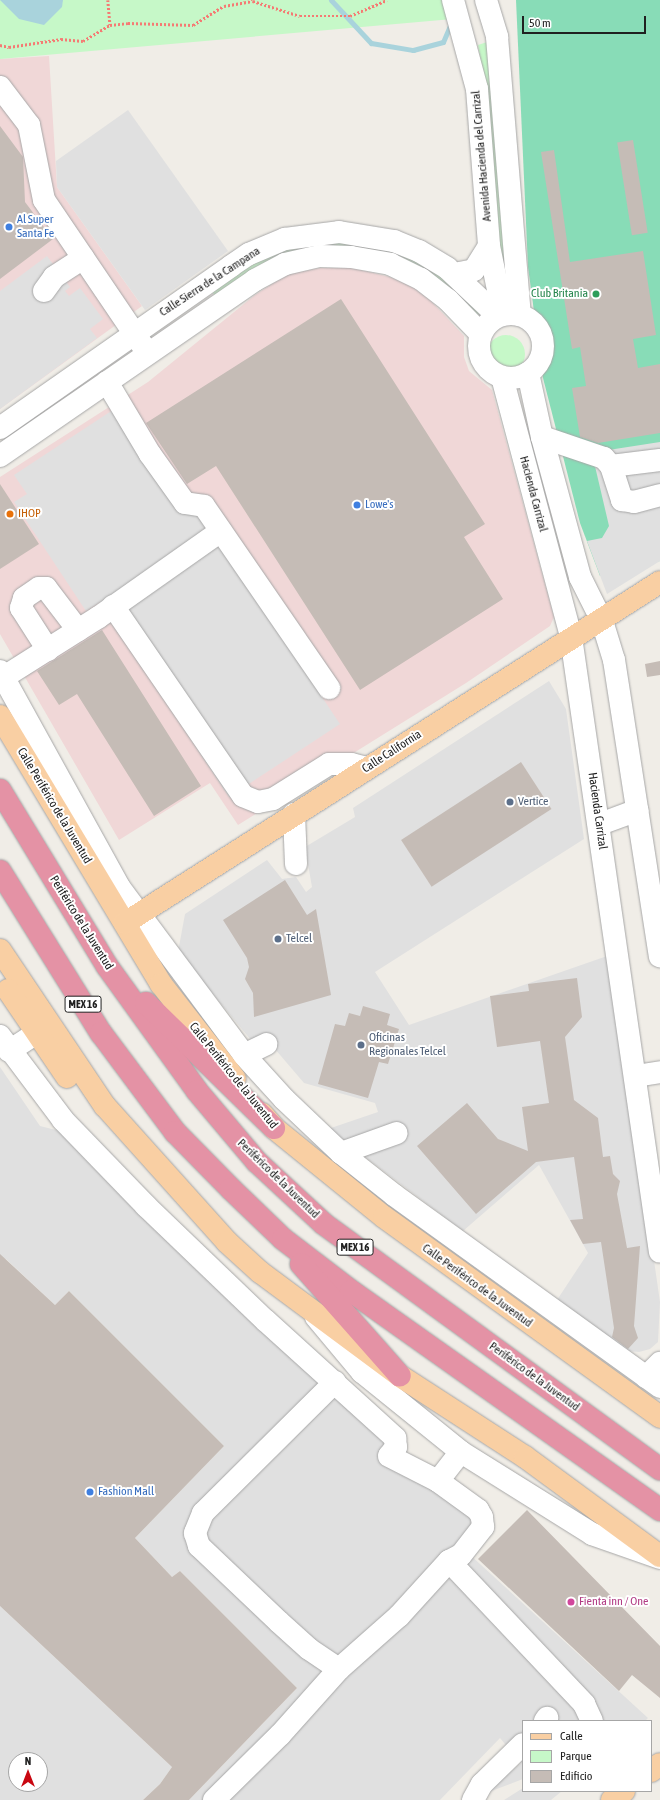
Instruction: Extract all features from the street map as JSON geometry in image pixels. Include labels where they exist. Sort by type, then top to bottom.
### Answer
[{"type":"highway","name":"Periférico de la Juventud","points":[[0,790],[110,971],[226,1127],[257,1162],[324,1224],[660,1469]]},
{"type":"highway","name":"MEX 16","points":[[0,871],[101,1033],[175,1132],[283,1239],[351,1291],[660,1510]]},
{"type":"highway","points":[[110,971],[274,1128]]},
{"type":"highway","points":[[283,1239],[309,1274],[400,1376]]},
{"type":"main road","name":"Calle California","points":[[132,919],[571,637],[602,621],[660,582]]},
{"type":"main road","name":"Calle Periférico de la Juventud","points":[[0,716],[132,919],[161,984],[189,1022],[274,1128],[429,1251],[660,1417]]},
{"type":"main road","points":[[0,950],[105,1106],[208,1222],[260,1272],[400,1376],[525,1457],[660,1557]]},
{"type":"main road","points":[[0,977],[35,1034],[99,1119],[159,1188],[208,1222]]},
{"type":"main road","points":[[652,1770],[660,1764]]},
{"type":"main road","points":[[612,1800],[623,1792]]},
{"type":"street","points":[[456,10],[488,5]]},
{"type":"street","name":"Avenida Hacienda del Carrizal","points":[[488,5],[497,37],[514,272],[507,315]]},
{"type":"street","name":"Avenida Hacienda del Carrizal","points":[[456,10],[477,89],[489,246],[507,315]]},
{"type":"street","points":[[0,87],[29,125],[44,200],[148,353]]},
{"type":"street","name":"Calle Sierra de la Campana","points":[[3,425],[195,290],[261,248],[285,239],[339,232],[394,241],[419,251],[454,274],[507,315]]},
{"type":"street","points":[[454,274],[474,270],[489,246]]},
{"type":"street","name":"Calle Sierra de la Campana","points":[[0,456],[211,309],[255,280],[284,264],[320,256],[351,257],[390,264],[420,279],[448,300],[481,334]]},
{"type":"street","points":[[44,291],[54,277],[83,258]]},
{"type":"street","points":[[195,290],[211,309]]},
{"type":"street","points":[[507,315],[537,327],[544,347],[539,361],[528,373],[511,378],[502,377],[484,365],[480,355],[481,334],[507,315]]},
{"type":"street","name":"Hacienda Carrizal","points":[[528,373],[542,437],[580,577],[602,621],[614,660],[659,947]]},
{"type":"street","name":"Hacienda Carrizal","points":[[502,377],[571,637],[600,824],[660,1252]]},
{"type":"street","points":[[107,382],[150,454],[185,503],[204,506],[329,688]]},
{"type":"street","points":[[3,425],[20,442]]},
{"type":"street","points":[[542,437],[598,454],[611,466],[622,500],[634,502],[660,495]]},
{"type":"street","points":[[611,466],[660,460]]},
{"type":"street","points":[[221,531],[48,650],[2,674],[118,887],[132,919],[230,1029],[244,1055],[284,1100],[340,1153],[655,1376]]},
{"type":"street","points":[[48,650],[21,608],[24,598],[39,588],[46,588],[78,630]]},
{"type":"street","points":[[114,606],[243,796],[258,802],[273,799],[329,764],[351,764],[367,768]]},
{"type":"street","points":[[600,824],[638,810]]},
{"type":"street","points":[[294,814],[296,864]]},
{"type":"street","points":[[35,1034],[4,1044],[62,1120],[146,1206],[395,1438],[396,1447],[389,1456],[438,1481],[478,1510],[484,1522],[461,1554],[449,1561],[400,1616],[339,1669],[280,1735],[214,1800]]},
{"type":"street","points":[[244,1055],[267,1044]]},
{"type":"street","points":[[636,1076],[660,1072]]},
{"type":"street","points":[[340,1153],[397,1133]]},
{"type":"street","points":[[312,1312],[362,1372],[461,1452],[592,1534],[660,1557]]},
{"type":"street","points":[[335,1382],[203,1513],[195,1533],[200,1546],[279,1622],[309,1649],[339,1669]]},
{"type":"street","points":[[438,1481],[461,1452]]},
{"type":"street","points":[[449,1561],[584,1704],[592,1720]]},
{"type":"street","points":[[474,1800],[482,1784],[521,1749]]},
{"type":"path","points":[[108,0],[110,25]]},
{"type":"path","points":[[0,45],[9,47],[61,39],[83,41],[110,25],[128,23],[193,25],[224,6],[253,1],[300,16],[350,16],[387,0]]},
{"type":"shaded area","points":[[49,56],[57,187],[142,306],[0,409],[0,59]]},
{"type":"shaded area","points":[[128,110],[228,251],[145,310],[57,187],[56,161]]},
{"type":"shaded area","points":[[47,256],[70,287],[65,291],[69,296],[80,288],[103,319],[90,329],[97,338],[0,409],[0,291]]},
{"type":"shaded area","points":[[320,268],[353,268],[390,277],[413,287],[431,301],[464,336],[464,357],[469,371],[492,390],[554,617],[550,626],[466,683],[238,825],[210,783],[119,840],[0,634],[0,477],[148,382],[255,295],[287,274]]},
{"type":"shaded area","points":[[125,402],[340,724],[229,797],[100,602],[86,611],[14,502],[27,494],[14,475]]},
{"type":"shaded area","points":[[660,442],[660,561],[607,594],[587,541],[602,538],[609,526],[594,462],[602,451]]},
{"type":"shaded area","points":[[549,681],[566,709],[584,839],[375,972],[409,1025],[610,955],[660,1302],[658,1342],[650,1349],[639,1352],[628,1351],[557,1300],[588,1253],[539,1165],[463,1231],[328,1129],[378,1112],[375,1103],[304,1083],[263,1035],[251,1040],[178,952],[185,914],[267,860],[282,879],[296,877],[306,892],[312,887],[305,847],[355,817],[353,808]]},
{"type":"shaded area","points":[[0,1067],[40,1126],[60,1131],[385,1441],[489,1521],[468,1553],[648,1718],[646,1720],[522,1720],[522,1779],[486,1793],[521,1763],[500,1738],[440,1800],[189,1800],[297,1688],[180,1571],[172,1577],[135,1538],[224,1446],[69,1291],[55,1305],[6,1259],[0,1259]]},
{"type":"shaded area","points":[[0,1606],[172,1767],[160,1784],[143,1800],[0,1800]]},
{"type":"shaded area","points":[[522,1789],[522,1792],[561,1792],[551,1800],[504,1800]]},
{"type":"green space","points":[[0,0],[458,0],[464,18],[0,59]]},
{"type":"green space","name":"Club Britania","points":[[516,0],[660,0],[660,561],[600,576],[580,523],[543,378],[528,267]]},
{"type":"green space","points":[[493,40],[514,301],[503,301],[490,114],[478,45]]},
{"type":"green space","points":[[322,239],[395,249],[442,274],[478,308],[479,314],[474,317],[338,248],[215,295],[208,288],[266,254]]},
{"type":"green space","points":[[506,335],[519,341],[525,354],[519,367],[506,373],[493,367],[487,354],[493,341]]},
{"type":"water","points":[[0,0],[63,0],[62,7],[44,25],[19,19]]},
{"type":"building","points":[[0,126],[23,157],[25,202],[53,239],[0,279]]},
{"type":"building","points":[[633,140],[648,233],[632,235],[617,143]]},
{"type":"building","points":[[554,150],[570,262],[643,251],[656,335],[633,339],[638,368],[660,364],[660,433],[598,443],[580,437],[572,388],[586,386],[580,347],[572,349],[541,152]]},
{"type":"building","name":"Lowe's","points":[[341,299],[485,524],[464,537],[503,599],[360,690],[216,466],[187,484],[146,423]]},
{"type":"building","name":"IHOP","points":[[0,484],[39,544],[0,569]]},
{"type":"building","points":[[102,630],[201,786],[154,816],[77,694],[59,705],[37,671]]},
{"type":"building","points":[[660,661],[660,675],[647,677],[645,664]]},
{"type":"building","points":[[521,762],[551,809],[432,887],[401,840]]},
{"type":"building","name":"Telcel","points":[[285,880],[307,915],[316,909],[331,995],[254,1017],[253,993],[245,979],[249,967],[247,958],[223,920]]},
{"type":"building","points":[[577,978],[582,1017],[565,1037],[574,1100],[598,1118],[603,1157],[610,1156],[613,1174],[620,1181],[617,1194],[627,1248],[640,1246],[634,1326],[638,1338],[628,1349],[612,1337],[614,1328],[601,1242],[583,1244],[570,1220],[583,1219],[574,1157],[536,1162],[476,1214],[417,1146],[467,1103],[498,1139],[528,1151],[522,1107],[549,1103],[540,1041],[497,1047],[490,996],[529,991],[528,984]]},
{"type":"building","name":"Oficinas Regionales Telcel","points":[[363,1006],[390,1014],[387,1025],[399,1029],[388,1064],[379,1062],[368,1098],[318,1084],[335,1024],[345,1026],[349,1013],[360,1016]]},
{"type":"building","name":"Fashion Mall","points":[[0,1254],[55,1305],[69,1291],[224,1446],[135,1538],[172,1577],[180,1571],[297,1688],[189,1800],[143,1800],[160,1784],[172,1767],[0,1606]]},
{"type":"building","name":"Fienta inn / One","points":[[527,1510],[660,1646],[660,1698],[632,1675],[619,1691],[478,1559]]},
{"type":"waterway","points":[[331,0],[371,43],[413,50],[443,42],[451,23]]},
{"type":"place","name":"Al Super Santa Fe","points":[[9,227]]},
{"type":"place","name":"Club Britania","points":[[596,294]]},
{"type":"place","name":"Lowe's","points":[[357,505]]},
{"type":"place","name":"IHOP","points":[[10,514]]},
{"type":"place","name":"Vertice","points":[[510,802]]},
{"type":"place","name":"Telcel","points":[[278,939]]},
{"type":"place","name":"Oficinas Regionales Telcel","points":[[361,1045]]},
{"type":"place","name":"Fashion Mall","points":[[90,1492]]},
{"type":"place","name":"Fienta inn / One","points":[[571,1602]]}]
